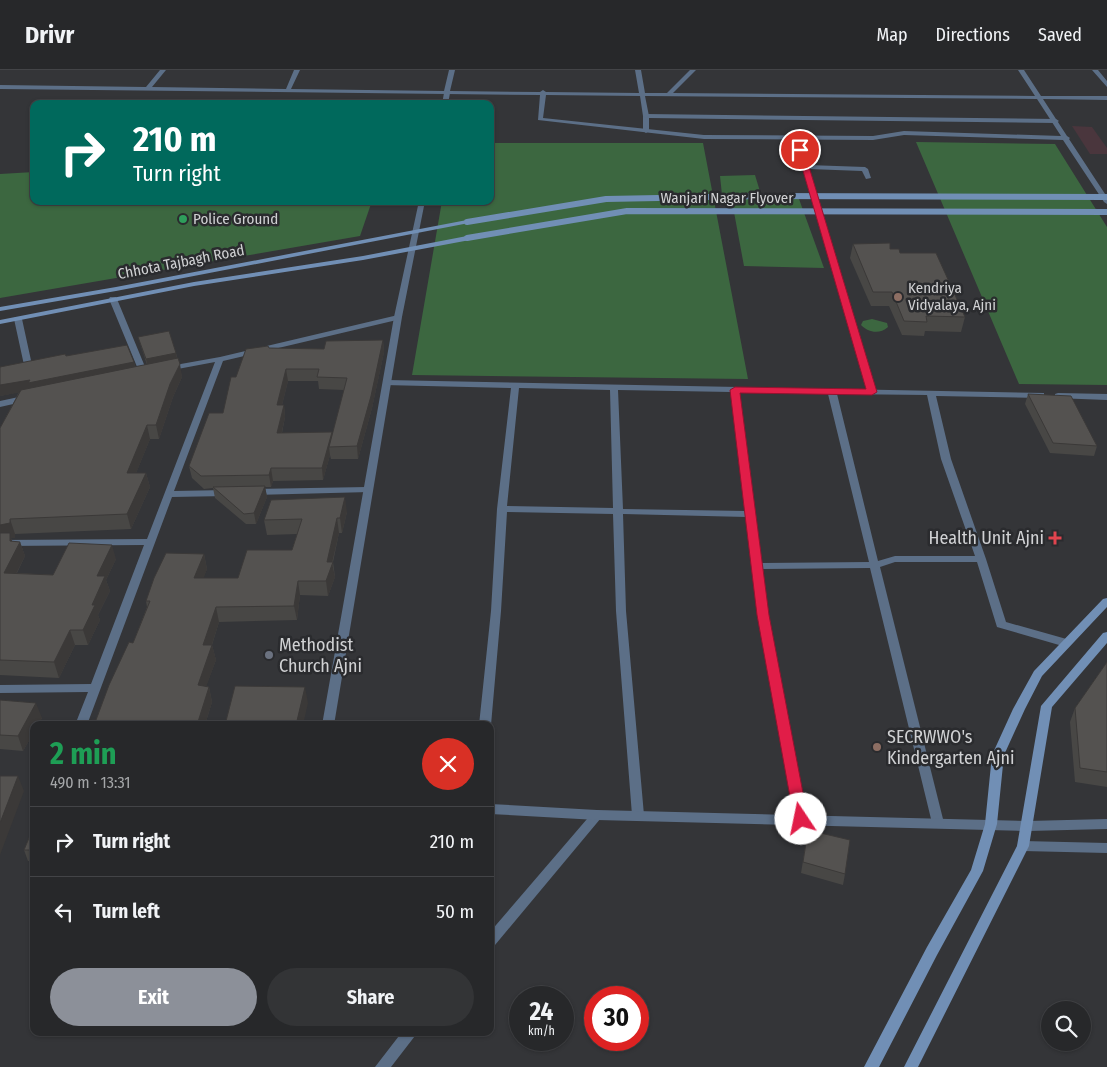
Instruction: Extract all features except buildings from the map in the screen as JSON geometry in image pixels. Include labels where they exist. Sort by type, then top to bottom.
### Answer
[{"type":"main road","name":"Wanjari Nagar Flyover","points":[[415,230],[606,199],[762,196],[1107,197]]},
{"type":"main road","name":"Wanjari Nagar Flyover","points":[[0,322],[113,299],[362,258],[466,238],[627,211],[1107,212]]},
{"type":"main road","name":"Chhota Tajbagh Road","points":[[0,309],[116,289],[415,230]]},
{"type":"main road","points":[[871,1067],[932,951],[978,871],[991,824],[998,755],[1019,708],[1038,674],[1107,601]]},
{"type":"main road","points":[[911,1067],[1023,846],[1028,826],[1047,706],[1107,636]]},
{"type":"street","points":[[148,88],[163,70]]},
{"type":"street","points":[[288,90],[297,70]]},
{"type":"street","points":[[446,100],[452,70]]},
{"type":"street","points":[[638,70],[646,116],[646,131]]},
{"type":"street","points":[[669,94],[693,70]]},
{"type":"street","points":[[1021,70],[1107,202]]},
{"type":"street","points":[[1095,70],[1107,85]]},
{"type":"street","points":[[0,87],[447,93],[543,92],[1107,98]]},
{"type":"street","points":[[543,92],[540,119],[704,137],[873,138],[904,133],[1067,138]]},
{"type":"street","points":[[646,116],[1056,121]]},
{"type":"street","points":[[800,150],[872,392]]},
{"type":"street","points":[[805,167],[865,168],[868,178]]},
{"type":"street","points":[[329,721],[367,490],[411,248],[421,205]]},
{"type":"street","points":[[113,299],[139,375],[220,359],[398,317]]},
{"type":"street","points":[[18,319],[28,364]]},
{"type":"street","points":[[82,721],[220,359]]},
{"type":"street","points":[[387,383],[1107,397]]},
{"type":"street","points":[[485,721],[496,611],[502,509],[515,386]]},
{"type":"street","points":[[614,388],[621,611],[638,815]]},
{"type":"street","points":[[735,390],[763,615],[801,819]]},
{"type":"street","points":[[832,392],[938,822]]},
{"type":"street","points":[[931,393],[946,459],[981,558],[1001,624],[1066,643]]},
{"type":"street","points":[[1,406],[41,396]]},
{"type":"street","points":[[168,494],[367,490]]},
{"type":"street","points":[[502,509],[751,514]]},
{"type":"street","points":[[0,543],[150,542]]},
{"type":"street","points":[[757,566],[874,564],[895,559],[981,558]]},
{"type":"street","points":[[0,689],[94,688]]},
{"type":"street","points":[[494,809],[597,815],[938,822],[1028,826],[1107,824]]},
{"type":"street","points":[[494,935],[597,815]]},
{"type":"street","points":[[1023,846],[1107,848]]},
{"type":"street","points":[[382,1067],[408,1036]]},
{"type":"shaded area","points":[[1072,126],[1092,127],[1107,148],[1107,154],[1090,154]]},
{"type":"green space","points":[[916,142],[1055,144],[1107,227],[1107,385],[1019,384]]},
{"type":"green space","points":[[494,143],[703,143],[748,379],[412,375],[441,205],[494,205]]},
{"type":"green space","name":"Police Ground","points":[[30,172],[30,205],[371,205],[360,236],[0,298],[0,174]]},
{"type":"green space","points":[[755,175],[762,198],[799,199],[824,268],[744,266],[731,196],[722,195],[720,176]]},
{"type":"green space","points":[[872,319],[887,323],[888,327],[874,332],[861,325],[863,321]]},
{"type":"place","name":"Police Ground","points":[[183,219]]},
{"type":"place","name":"Kendriya Vidyalaya, Ajni","points":[[898,297]]},
{"type":"place","name":"Health Unit Ajni","points":[[1055,538]]},
{"type":"place","name":"Methodist Church Ajni","points":[[269,655]]},
{"type":"place","name":"SECRWWO's Kindergarten Ajni","points":[[877,747]]},
{"type":"route","points":[[800,150],[872,392],[735,390],[763,615],[801,819]]}]
